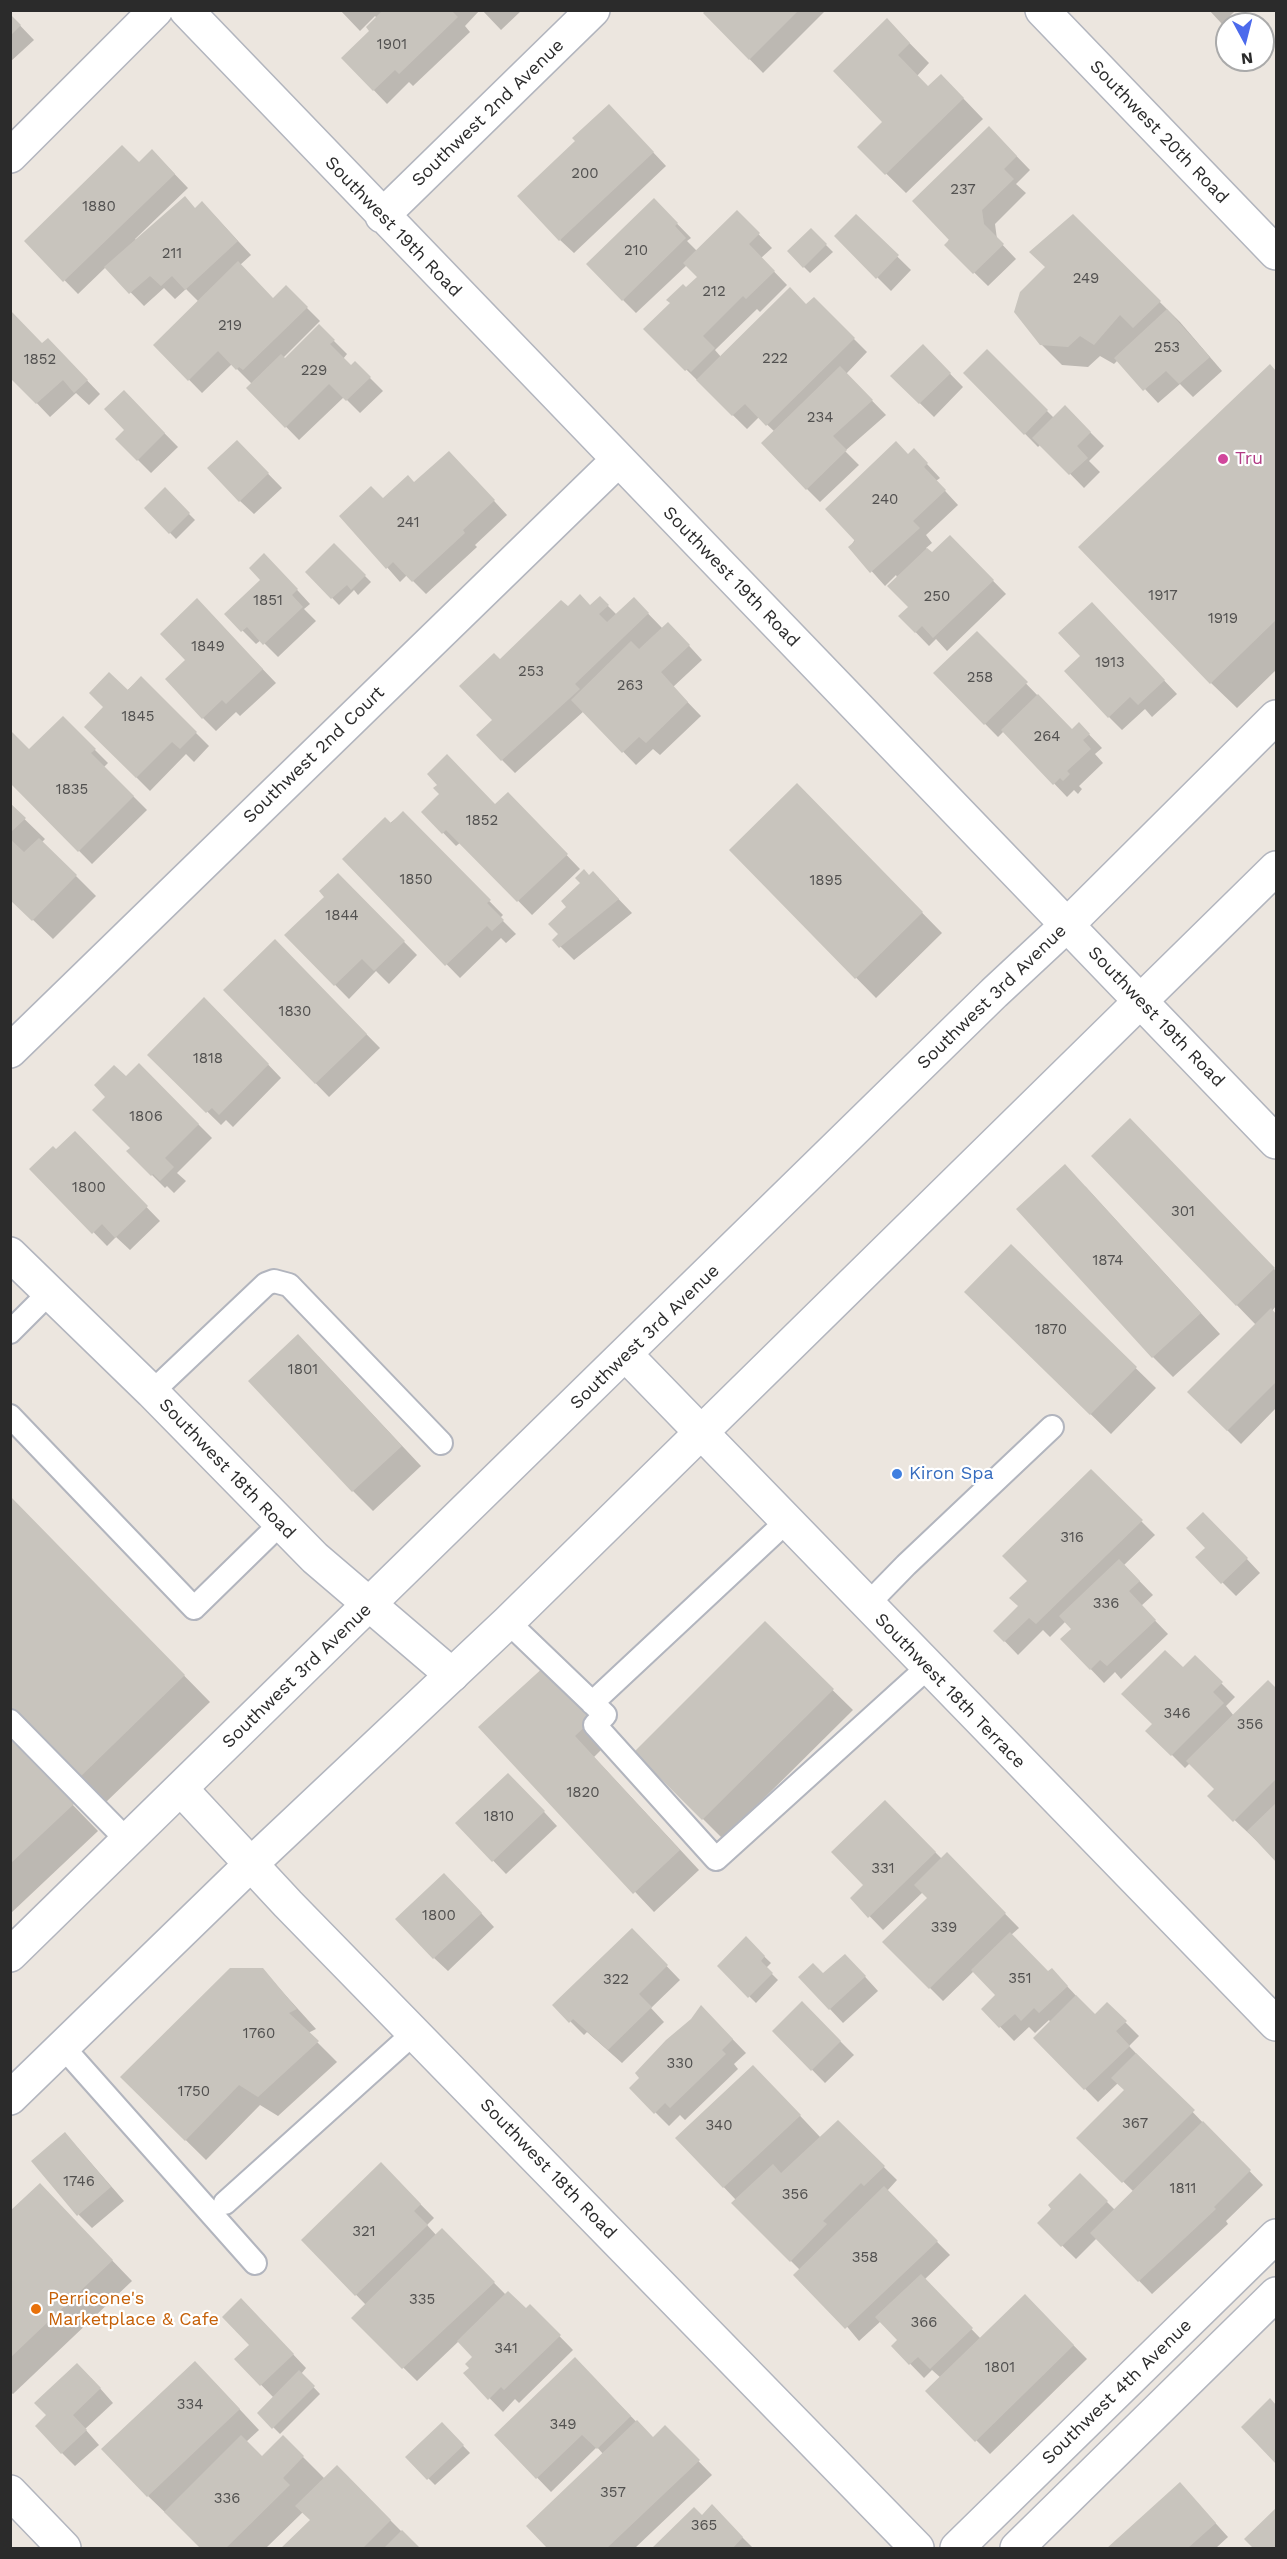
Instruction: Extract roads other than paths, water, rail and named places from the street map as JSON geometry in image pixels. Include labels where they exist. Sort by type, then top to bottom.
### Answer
[{"type":"street","points":[[10,156],[156,10]]},
{"type":"street","name":"Southwest 19th Road","points":[[186,10],[1276,1142]]},
{"type":"street","name":"Southwest 2nd Avenue","points":[[382,216],[593,10]]},
{"type":"street","name":"Southwest 20th Road","points":[[1042,10],[1276,253]]},
{"type":"street","name":"Southwest 2nd Court","points":[[10,1051],[618,460]]},
{"type":"street","name":"Southwest 3rd Avenue","points":[[10,1954],[626,1355],[994,993],[1067,925],[1276,717]]},
{"type":"street","points":[[10,2098],[251,1864],[508,1622],[1276,868]]},
{"type":"street","name":"Southwest 18th Road","points":[[10,1254],[152,1392],[315,1558],[452,1675]]},
{"type":"street","name":"Southwest 18th Terrace","points":[[626,1355],[927,1668],[1276,2024]]},
{"type":"street","name":"Southwest 18th Road","points":[[180,1789],[917,2548]]},
{"type":"street","name":"Southwest 4th Avenue","points":[[957,2548],[1276,2236]]},
{"type":"street","points":[[1017,2548],[1276,2294]]},
{"type":"street","points":[[10,2492],[64,2548]]},
{"type":"lane","points":[[152,1392],[266,1284],[282,1281],[289,1285],[441,1443]]},
{"type":"lane","points":[[10,1332],[49,1293]]},
{"type":"lane","points":[[10,1416],[194,1608],[280,1524]]},
{"type":"lane","points":[[867,1605],[1052,1426]]},
{"type":"lane","points":[[592,1703],[787,1521]]},
{"type":"lane","points":[[508,1622],[605,1715],[595,1725],[716,1859],[927,1668]]},
{"type":"lane","points":[[10,1721],[127,1840]]},
{"type":"lane","points":[[225,2204],[415,2032]]},
{"type":"lane","points":[[63,2047],[255,2263]]},
{"type":"place","name":"Tru","points":[[1223,459]]},
{"type":"place","name":"Kiron Spa","points":[[897,1474]]},
{"type":"place","name":"Perricone's Marketplace & Cafe","points":[[36,2309]]}]
